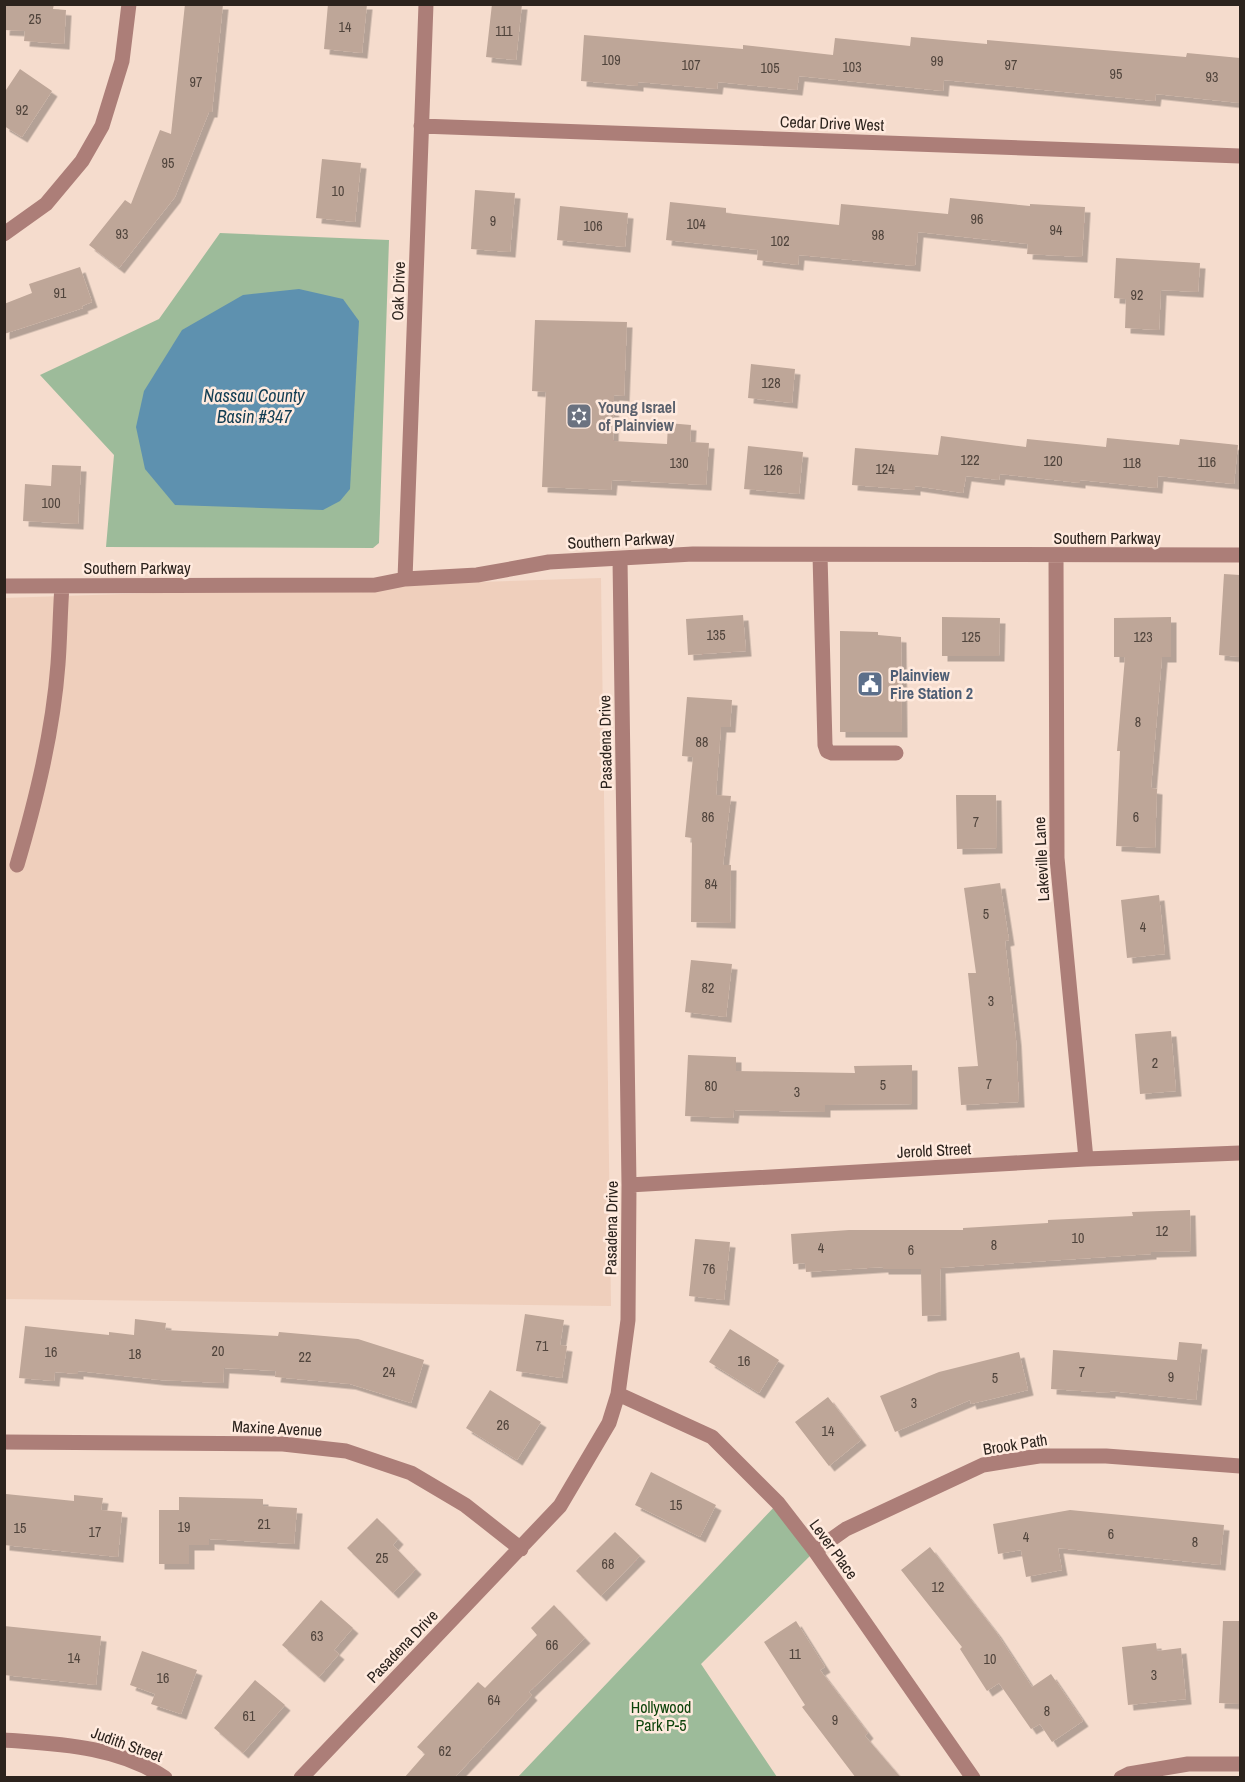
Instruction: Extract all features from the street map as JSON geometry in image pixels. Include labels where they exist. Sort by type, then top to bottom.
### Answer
[{"type":"street","points":[[4,234],[46,204],[82,161],[102,126],[122,61],[129,4]]},
{"type":"street","name":"Oak Drive","points":[[405,579],[426,4]]},
{"type":"street","name":"Cedar Drive West","points":[[422,126],[1240,156]]},
{"type":"street","name":"Southern Parkway","points":[[4,586],[375,585],[405,579],[477,574],[549,562],[693,554],[1240,555]]},
{"type":"street","points":[[820,555],[827,751],[832,753],[896,753]]},
{"type":"street","name":"Lakeville Lane","points":[[1056,556],[1057,858],[1086,1159]]},
{"type":"street","name":"Pasadena Drive","points":[[301,1778],[560,1506],[609,1423],[618,1394],[628,1320],[629,1185],[620,559]]},
{"type":"street","points":[[17,865],[34,806],[50,725],[58,665],[62,586]]},
{"type":"street","name":"Jerold Street","points":[[629,1185],[1086,1159],[1240,1153]]},
{"type":"street","name":"Lever Place","points":[[618,1394],[712,1437],[778,1503],[973,1778]]},
{"type":"street","name":"Maxine Avenue","points":[[4,1442],[283,1444],[346,1451],[411,1473],[465,1505],[520,1549]]},
{"type":"street","name":"Brook Path","points":[[814,1551],[846,1529],[984,1465],[1039,1456],[1106,1456],[1240,1466]]},
{"type":"street","name":"Judith Street","points":[[4,1740],[70,1744],[103,1751],[154,1770],[165,1778]]},
{"type":"street","points":[[1120,1778],[1129,1774],[1188,1764],[1240,1764]]},
{"type":"shaded area","points":[[601,578],[611,1306],[5,1299],[4,598]]},
{"type":"green space","points":[[220,233],[389,240],[379,543],[373,548],[106,547],[114,455],[40,375],[159,319]]},
{"type":"green space","name":"Hollywood Park P-5","points":[[778,1503],[815,1551],[701,1664],[777,1777],[517,1778]]},
{"type":"water","name":"Nassau County Basin #347","points":[[299,289],[343,299],[359,321],[350,489],[340,501],[323,510],[175,505],[145,469],[136,427],[144,391],[182,330],[243,295]]},
{"type":"building","points":[[6,4],[54,4],[53,9],[66,10],[64,44],[24,41],[25,31],[4,30]]},
{"type":"building","points":[[185,4],[223,4],[212,112],[209,112],[175,197],[119,268],[89,245],[125,200],[131,204],[160,130],[171,134]]},
{"type":"building","points":[[328,4],[367,4],[362,53],[324,49]]},
{"type":"building","points":[[492,4],[522,4],[516,60],[486,57]]},
{"type":"building","points":[[584,35],[743,49],[743,45],[833,55],[835,38],[910,46],[911,37],[987,44],[987,40],[1186,57],[1187,53],[1240,58],[1240,103],[1156,94],[1155,101],[944,80],[943,91],[799,76],[797,90],[718,82],[717,89],[638,82],[638,86],[581,81]]},
{"type":"building","points":[[20,69],[52,91],[22,137],[4,126],[4,93]]},
{"type":"building","points":[[322,159],[361,163],[355,222],[316,218]]},
{"type":"building","points":[[475,190],[515,193],[510,252],[471,249]]},
{"type":"building","points":[[950,198],[1030,206],[1030,204],[1085,207],[1082,257],[1027,254],[1028,244],[918,232],[915,266],[799,255],[798,265],[757,260],[758,250],[666,240],[670,202],[726,208],[726,213],[839,225],[841,204],[948,214]]},
{"type":"building","points":[[560,206],[628,213],[625,247],[557,240]]},
{"type":"building","points":[[1116,258],[1200,263],[1198,292],[1161,290],[1159,330],[1125,328],[1126,299],[1114,298]]},
{"type":"building","points":[[80,267],[92,302],[82,306],[83,308],[4,334],[4,304],[32,293],[29,284]]},
{"type":"building","name":"Young Israel of Plainview","points":[[535,320],[627,322],[624,396],[614,395],[613,441],[667,444],[668,423],[691,425],[690,442],[709,443],[706,485],[612,480],[611,490],[542,487],[546,392],[532,391]]},
{"type":"building","points":[[751,364],[795,369],[792,403],[748,398]]},
{"type":"building","points":[[941,436],[1026,447],[1027,439],[1106,447],[1107,438],[1179,445],[1180,439],[1238,445],[1234,484],[1158,476],[1157,488],[1080,480],[1080,483],[1000,474],[999,480],[966,476],[963,493],[915,486],[915,490],[852,485],[855,448],[938,455]]},
{"type":"building","points":[[748,446],[803,452],[799,494],[744,489]]},
{"type":"building","points":[[52,465],[81,466],[78,524],[23,521],[25,484],[51,486]]},
{"type":"building","points":[[1224,574],[1240,575],[1240,657],[1219,655]]},
{"type":"building","points":[[743,615],[746,651],[688,655],[686,619]]},
{"type":"building","points":[[942,617],[1000,618],[999,656],[942,656]]},
{"type":"building","points":[[1171,617],[1171,657],[1162,657],[1151,788],[1157,789],[1155,848],[1116,846],[1120,751],[1117,751],[1125,657],[1114,657],[1114,618]]},
{"type":"building","name":"Plainview Fire Station 2","points":[[840,631],[878,632],[878,635],[901,637],[902,732],[840,732]]},
{"type":"building","points":[[687,697],[732,700],[730,727],[721,727],[716,795],[731,796],[723,865],[731,865],[730,923],[691,922],[692,838],[685,837],[693,757],[682,756]]},
{"type":"building","points":[[956,795],[996,795],[997,848],[957,849]]},
{"type":"building","points":[[1000,883],[1009,940],[1005,941],[1016,1040],[1019,1102],[961,1105],[958,1067],[978,1066],[968,973],[976,973],[964,888]]},
{"type":"building","points":[[1159,895],[1165,954],[1127,958],[1121,900]]},
{"type":"building","points":[[691,960],[732,964],[726,1017],[685,1012]]},
{"type":"building","points":[[1171,1031],[1176,1091],[1140,1094],[1135,1034]]},
{"type":"building","points":[[688,1055],[736,1057],[736,1071],[855,1073],[854,1066],[912,1065],[912,1104],[825,1105],[825,1112],[734,1110],[733,1118],[685,1116]]},
{"type":"building","points":[[1190,1210],[1191,1251],[940,1268],[941,1315],[922,1316],[921,1269],[883,1269],[883,1267],[806,1272],[805,1263],[793,1264],[791,1234],[849,1230],[963,1230],[963,1228],[1048,1223],[1048,1220],[1133,1216],[1132,1212]]},
{"type":"building","points":[[695,1239],[730,1242],[724,1300],[689,1296]]},
{"type":"building","points":[[525,1314],[564,1320],[560,1345],[567,1346],[562,1378],[516,1371]]},
{"type":"building","points":[[135,1319],[166,1323],[165,1330],[278,1336],[279,1332],[358,1339],[424,1360],[411,1403],[350,1384],[275,1377],[276,1371],[224,1368],[223,1383],[160,1380],[78,1371],[78,1374],[55,1372],[54,1381],[19,1378],[25,1326],[109,1335],[109,1332],[134,1335]]},
{"type":"building","points":[[730,1329],[779,1360],[759,1393],[709,1362]]},
{"type":"building","points":[[1179,1342],[1202,1344],[1196,1400],[1110,1391],[1110,1393],[1051,1389],[1053,1350],[1177,1360]]},
{"type":"building","points":[[1019,1352],[1028,1390],[971,1404],[970,1400],[895,1432],[880,1396],[939,1372]]},
{"type":"building","points":[[490,1390],[541,1422],[517,1460],[466,1428]]},
{"type":"building","points":[[828,1397],[861,1440],[829,1466],[795,1422]]},
{"type":"building","points":[[651,1472],[716,1505],[700,1537],[635,1505]]},
{"type":"building","points":[[6,1494],[74,1501],[74,1495],[103,1498],[101,1510],[122,1512],[118,1557],[4,1545]]},
{"type":"building","points":[[179,1497],[263,1499],[263,1506],[297,1508],[294,1544],[209,1539],[209,1545],[189,1545],[189,1564],[159,1564],[159,1510],[179,1510]]},
{"type":"building","points":[[1070,1510],[1224,1525],[1220,1565],[1058,1548],[1062,1570],[1026,1577],[1021,1550],[998,1554],[993,1524]]},
{"type":"building","points":[[377,1518],[398,1539],[393,1545],[416,1569],[393,1593],[347,1548]]},
{"type":"building","points":[[615,1532],[640,1556],[601,1596],[576,1571]]},
{"type":"building","points":[[930,1547],[996,1632],[1032,1687],[1051,1674],[1083,1721],[1052,1742],[1040,1724],[1031,1729],[999,1683],[987,1691],[960,1649],[962,1647],[901,1570]]},
{"type":"building","points":[[321,1600],[353,1628],[334,1650],[339,1654],[319,1677],[282,1645]]},
{"type":"building","points":[[554,1605],[585,1638],[529,1692],[532,1695],[454,1778],[404,1778],[425,1754],[417,1747],[478,1682],[485,1688],[537,1635],[531,1628]]},
{"type":"building","points":[[796,1621],[825,1667],[820,1670],[868,1733],[865,1736],[901,1778],[856,1778],[802,1707],[805,1705],[764,1642]]},
{"type":"building","points":[[1223,1621],[1240,1621],[1240,1704],[1219,1703]]},
{"type":"building","points":[[4,1626],[101,1636],[96,1685],[4,1675]]},
{"type":"building","points":[[1156,1643],[1157,1651],[1181,1648],[1186,1699],[1128,1705],[1122,1647]]},
{"type":"building","points":[[142,1651],[197,1670],[181,1714],[151,1704],[155,1694],[130,1685]]},
{"type":"building","points":[[255,1680],[285,1705],[243,1753],[214,1728]]},
{"type":"place","name":"Young Israel of Plainview","points":[[579,416]]},
{"type":"place","name":"Plainview Fire Station 2","points":[[870,684]]}]
